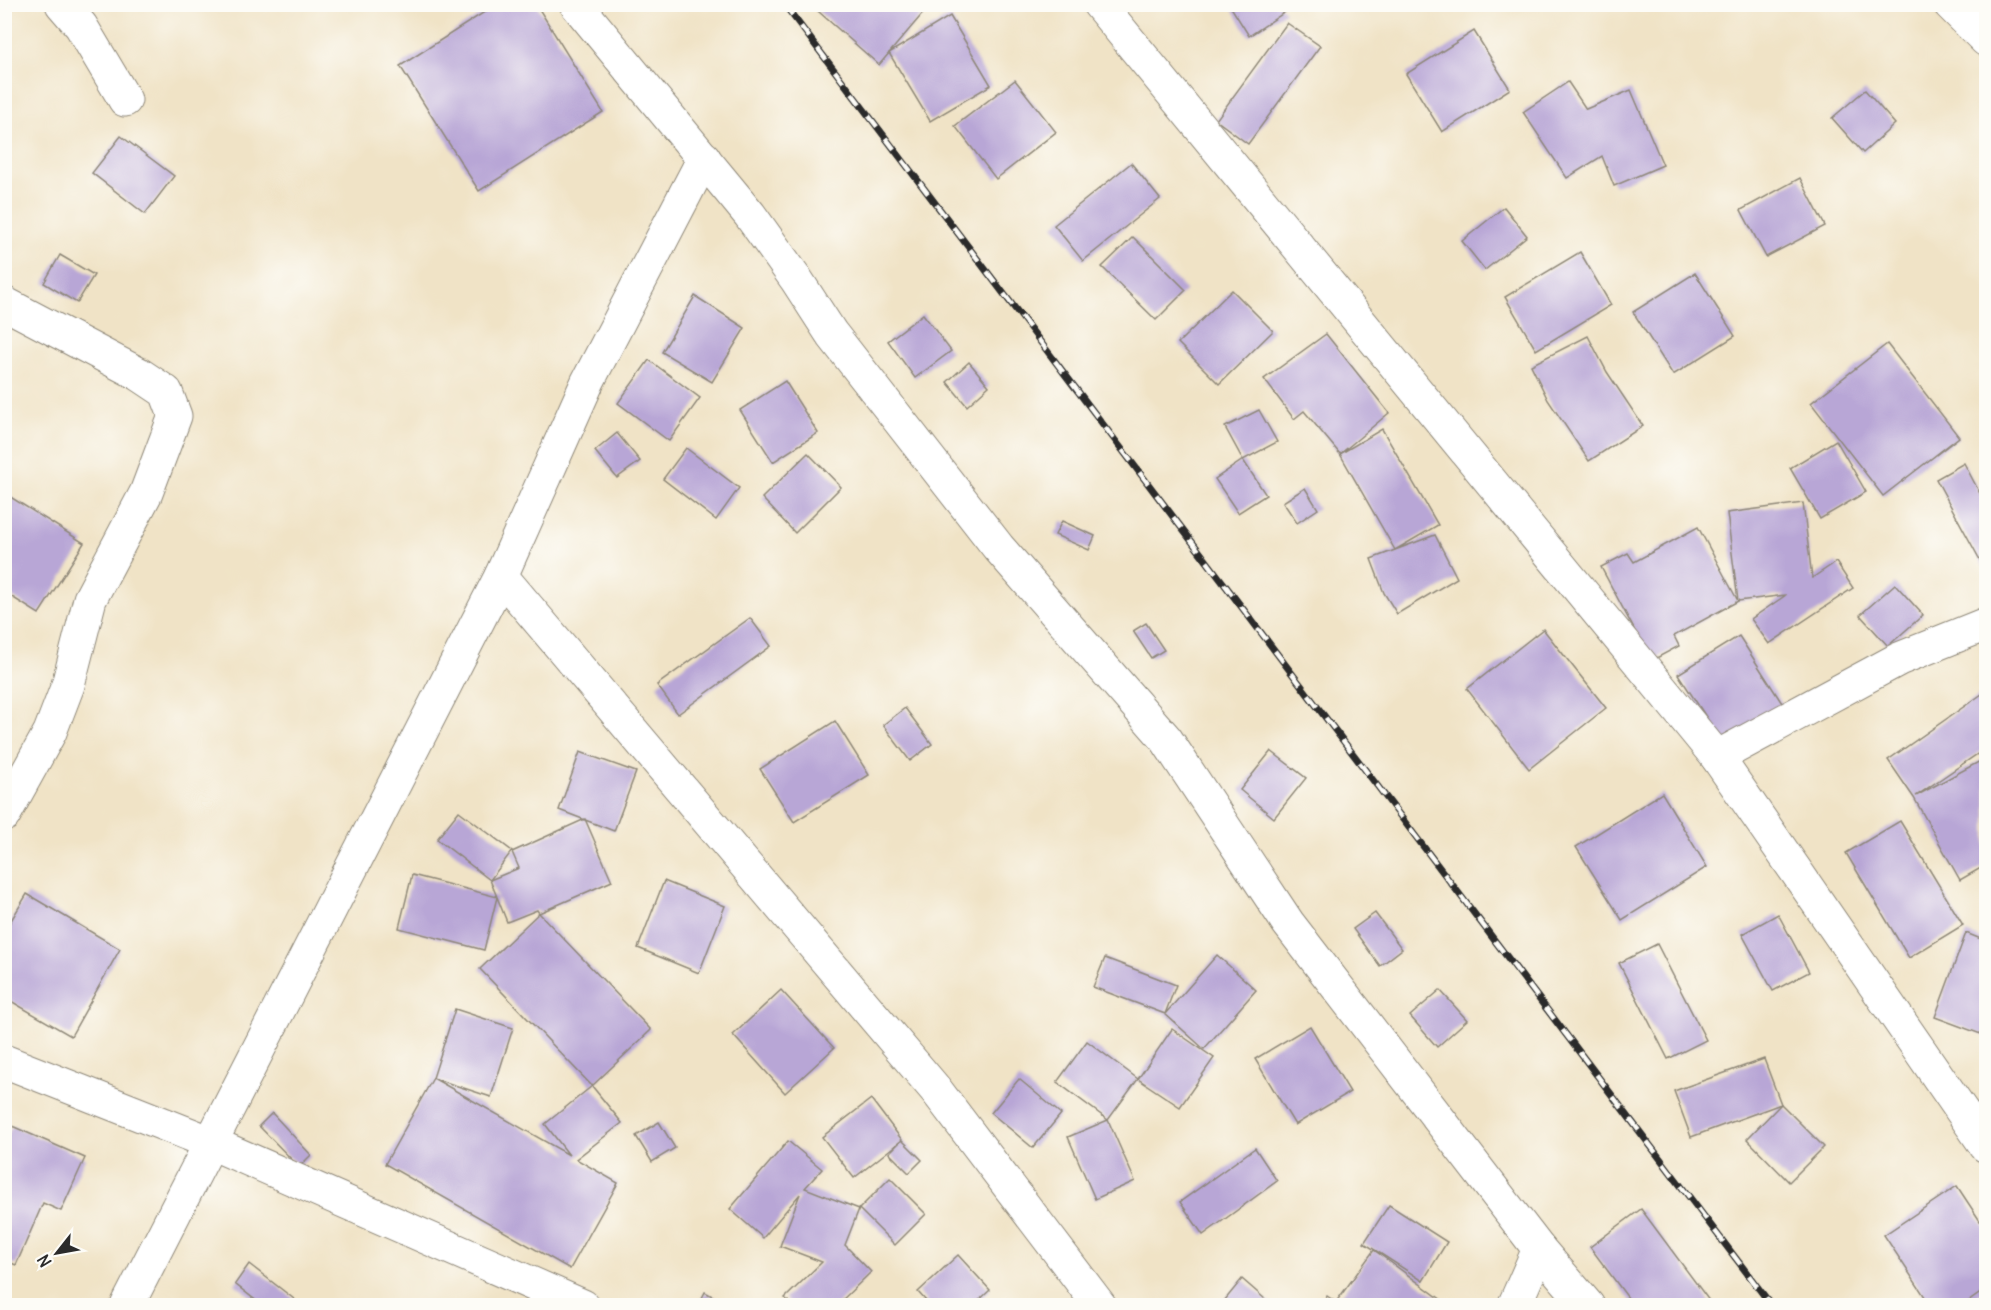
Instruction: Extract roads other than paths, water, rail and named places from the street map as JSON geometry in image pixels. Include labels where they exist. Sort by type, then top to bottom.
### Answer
[{"type":"street","points":[[62,4],[81,26],[124,100]]},
{"type":"street","points":[[576,4],[750,215],[848,357],[991,538],[1166,739],[1288,923],[1539,1249],[1588,1305]]},
{"type":"street","points":[[1099,4],[1717,757],[1986,1146]]},
{"type":"street","points":[[1950,4],[1986,40]]},
{"type":"street","points":[[127,1305],[501,576],[588,381],[704,158]]},
{"type":"street","points":[[4,303],[139,374],[166,392],[175,416],[146,493],[90,599],[68,685],[50,732],[4,815]]},
{"type":"street","points":[[501,576],[936,1090],[1100,1305]]},
{"type":"street","points":[[1717,757],[1899,659],[1986,624]]},
{"type":"street","points":[[4,1061],[209,1142],[584,1305]]},
{"type":"street","points":[[1514,1305],[1539,1249]]},
{"type":"railway","points":[[784,4],[1772,1306]]}]
